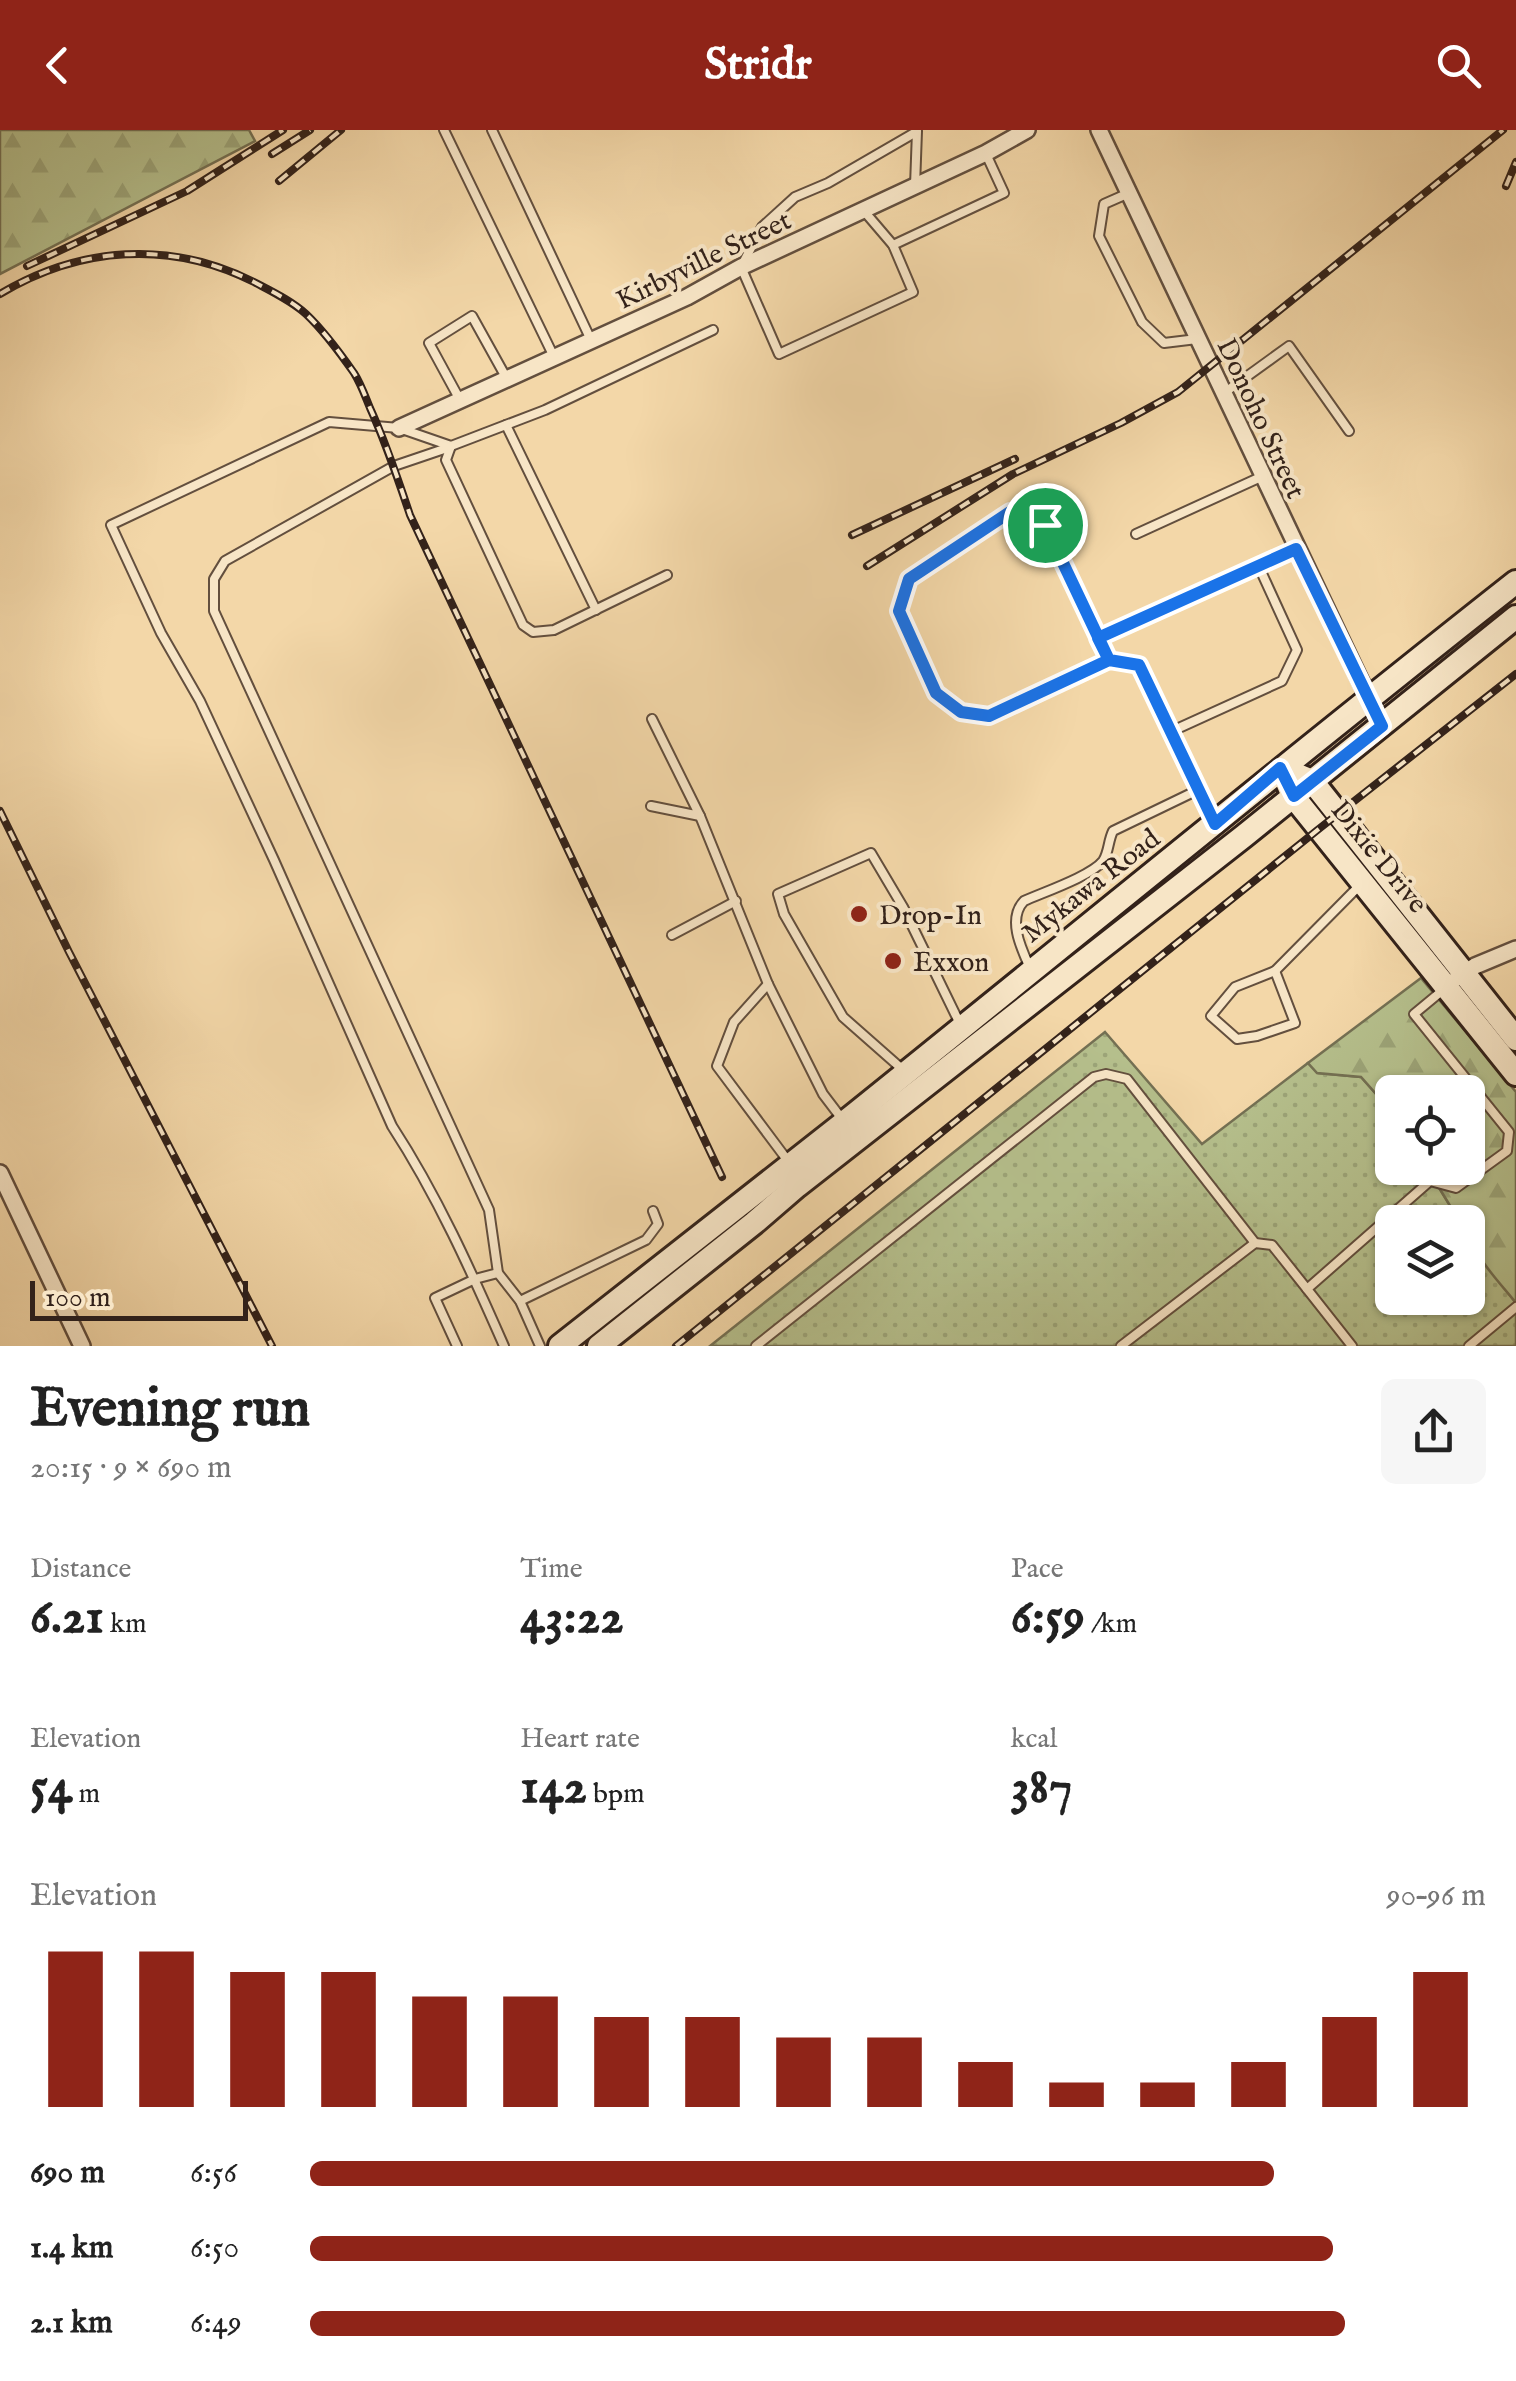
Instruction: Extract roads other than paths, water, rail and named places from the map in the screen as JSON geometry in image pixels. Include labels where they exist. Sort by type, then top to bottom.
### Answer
[{"type":"main road","name":"Mykawa Road","points":[[560,1346],[790,1164],[850,1131],[905,1072],[962,1027],[1028,962],[1215,824],[1516,582]]},
{"type":"main road","name":"Mykawa Road","points":[[599,1346],[850,1131],[1303,788],[1516,617]]},
{"type":"main road","name":"Dixie Drive","points":[[1280,768],[1303,788],[1454,980],[1516,1074]]},
{"type":"main road","name":"Dixie Drive","points":[[1303,788],[1363,882],[1454,980],[1516,1038]]},
{"type":"street","name":"Kirbyville Street","points":[[399,428],[687,297],[1027,130]]},
{"type":"street","name":"Donoho Street","points":[[1098,130],[1382,726]]},
{"type":"street","points":[[1454,980],[1516,949]]},
{"type":"street","points":[[0,1173],[82,1346]]},
{"type":"lane","points":[[444,130],[554,358]]},
{"type":"lane","points":[[492,130],[591,340]]},
{"type":"lane","points":[[915,186],[917,131]]},
{"type":"lane","points":[[864,210],[893,245],[914,292],[778,354],[742,268],[762,227],[794,197],[828,183],[917,131]]},
{"type":"lane","points":[[893,245],[1004,193],[986,153]]},
{"type":"lane","points":[[1128,193],[1104,204],[1099,236],[1142,322],[1164,343],[1198,339]]},
{"type":"lane","points":[[460,400],[430,343],[472,316],[508,378]]},
{"type":"lane","points":[[540,1346],[520,1301],[498,1273],[489,1210],[214,611],[214,579],[225,560],[394,466],[545,410],[713,330]]},
{"type":"lane","points":[[1224,393],[1289,346],[1350,431]]},
{"type":"lane","points":[[451,446],[399,428],[329,422],[111,525],[266,842],[392,1126],[475,1279],[504,1346]]},
{"type":"lane","points":[[506,425],[596,610]]},
{"type":"lane","points":[[451,446],[446,460],[523,624],[533,632],[554,630],[667,575]]},
{"type":"lane","points":[[1136,534],[1262,476]]},
{"type":"lane","points":[[1109,660],[1045,525],[1028,514],[1010,512],[909,579],[899,611],[936,693],[961,712],[989,716],[1109,660],[1139,665],[1215,824]]},
{"type":"lane","points":[[1098,638],[1296,549]]},
{"type":"lane","points":[[1170,732],[1282,681],[1293,662],[1297,650],[1259,567]]},
{"type":"lane","points":[[652,719],[700,816],[768,984],[824,1094],[850,1131]]},
{"type":"lane","points":[[1028,962],[1014,920],[1016,909],[1024,901],[1094,870],[1107,854],[1113,831],[1200,789]]},
{"type":"lane","points":[[651,806],[700,816]]},
{"type":"lane","points":[[905,1072],[843,1017],[784,914],[778,894],[871,853],[903,907],[962,1027]]},
{"type":"lane","points":[[1274,971],[1295,1023],[1237,1039],[1210,1016],[1235,986],[1274,971],[1363,882]]},
{"type":"lane","points":[[672,935],[736,902]]},
{"type":"lane","points":[[1307,1289],[1430,1181],[1456,1188],[1507,1151],[1509,1132],[1414,1014],[1454,980]]},
{"type":"lane","points":[[768,984],[734,1022],[717,1066],[790,1164]]},
{"type":"lane","points":[[756,1346],[1094,1077],[1106,1074],[1127,1079],[1255,1244]]},
{"type":"lane","points":[[520,1301],[646,1240],[658,1224],[653,1211]]},
{"type":"lane","points":[[1121,1346],[1255,1244],[1272,1246],[1352,1346]]},
{"type":"lane","points":[[458,1346],[435,1298],[498,1273]]},
{"type":"lane","points":[[1469,1346],[1516,1307]]},
{"type":"railway","points":[[27,266],[187,191],[283,130]]},
{"type":"railway","points":[[272,154],[310,130]]},
{"type":"railway","points":[[279,181],[341,130]]},
{"type":"railway","points":[[867,566],[1013,474],[1178,392],[1503,130]]},
{"type":"railway","points":[[1506,186],[1516,162]]},
{"type":"railway","points":[[0,294],[30,278],[94,258],[126,254],[191,259],[223,268],[281,297],[300,309],[325,335],[361,386],[410,515],[722,1177]]},
{"type":"railway","points":[[852,535],[1015,459]]},
{"type":"railway","points":[[676,1346],[1516,674]]},
{"type":"railway","points":[[0,811],[272,1346]]},
{"type":"place","name":"Drop-In","points":[[859,914]]},
{"type":"place","name":"Exxon","points":[[893,961]]}]
